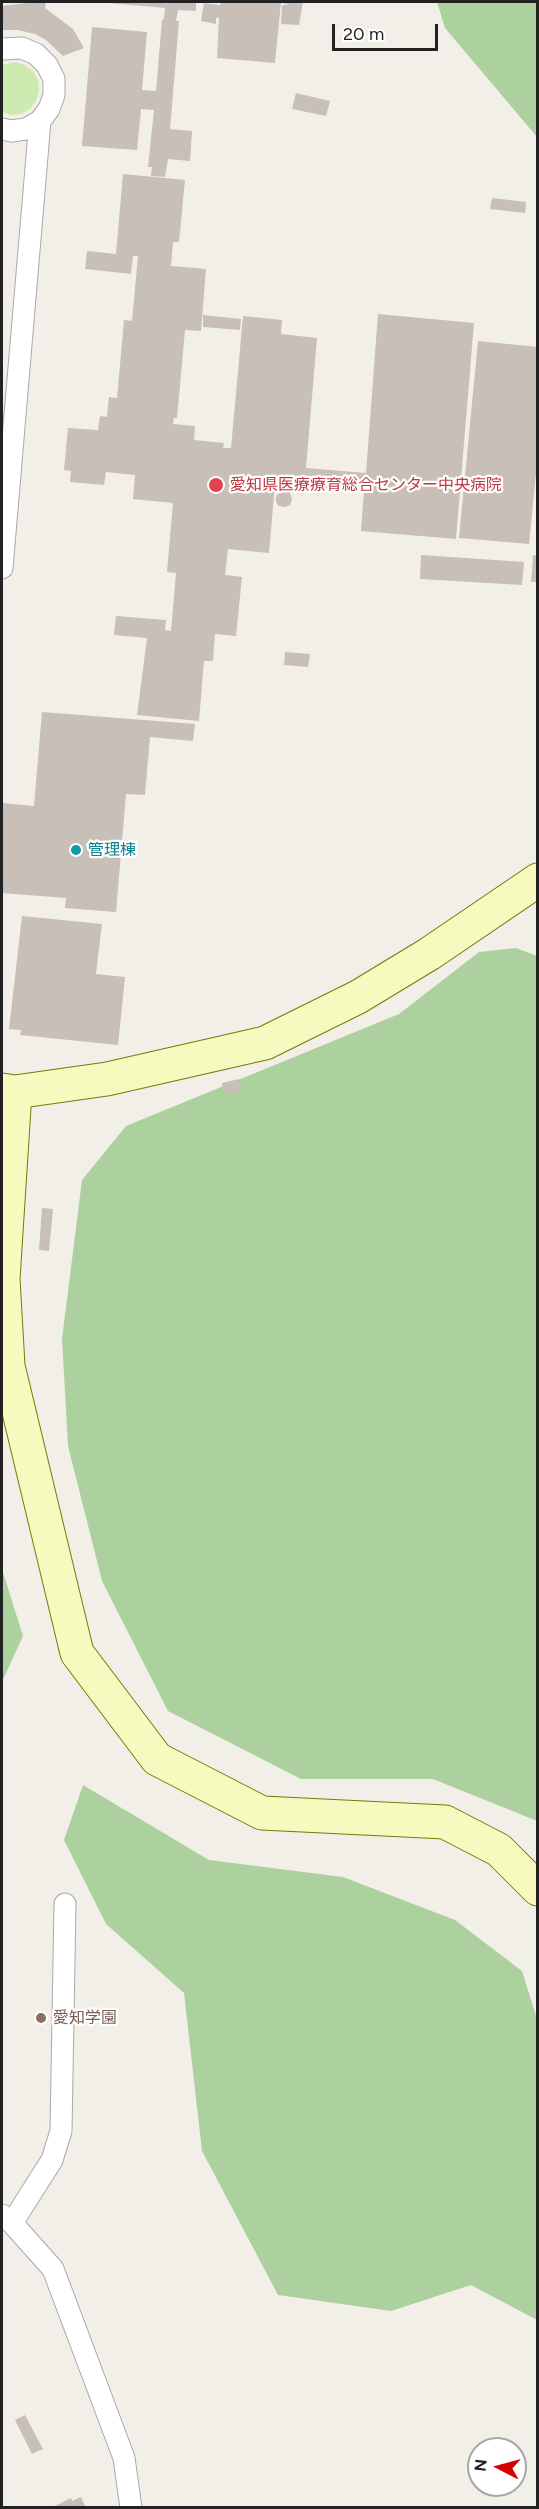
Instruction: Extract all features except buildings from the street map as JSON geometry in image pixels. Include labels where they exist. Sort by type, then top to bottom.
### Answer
[{"type":"street","points":[[537,880],[429,954],[368,991],[265,1043],[107,1078],[8,1091],[3,1279],[8,1366],[77,1653],[157,1759],[262,1813],[445,1822],[500,1850],[537,1889]]},
{"type":"street","points":[[2,1449],[39,1496]]},
{"type":"lane","points":[[2,49],[22,48],[36,54],[47,65],[54,79],[54,95],[49,109],[40,121],[26,129],[11,131],[2,129]]},
{"type":"lane","points":[[2,568],[40,121]]},
{"type":"lane","points":[[65,1904],[61,2131],[52,2160],[7,2219],[53,2269],[124,2458],[131,2508]]},
{"type":"green space","points":[[437,2],[537,2],[537,137],[445,28]]},
{"type":"green space","points":[[15,62],[33,71],[38,80],[39,91],[30,109],[21,114],[11,115],[2,112],[2,65]]},
{"type":"green space","points":[[516,948],[537,956],[537,1821],[433,1779],[301,1779],[168,1711],[102,1581],[68,1446],[62,1339],[82,1180],[126,1126],[399,1014],[479,952]]},
{"type":"green space","points":[[2,1569],[23,1636],[2,1682]]},
{"type":"green space","points":[[83,1785],[209,1860],[343,1877],[455,1920],[522,1971],[538,2022],[537,2320],[471,2285],[391,2311],[278,2295],[202,2151],[184,1993],[106,1924],[64,1840]]},
{"type":"place","name":"愛知県医療療育総合センター中央病院","points":[[216,485]]},
{"type":"place","name":"管理棟","points":[[76,850]]},
{"type":"place","name":"愛知学園","points":[[41,2018]]}]
